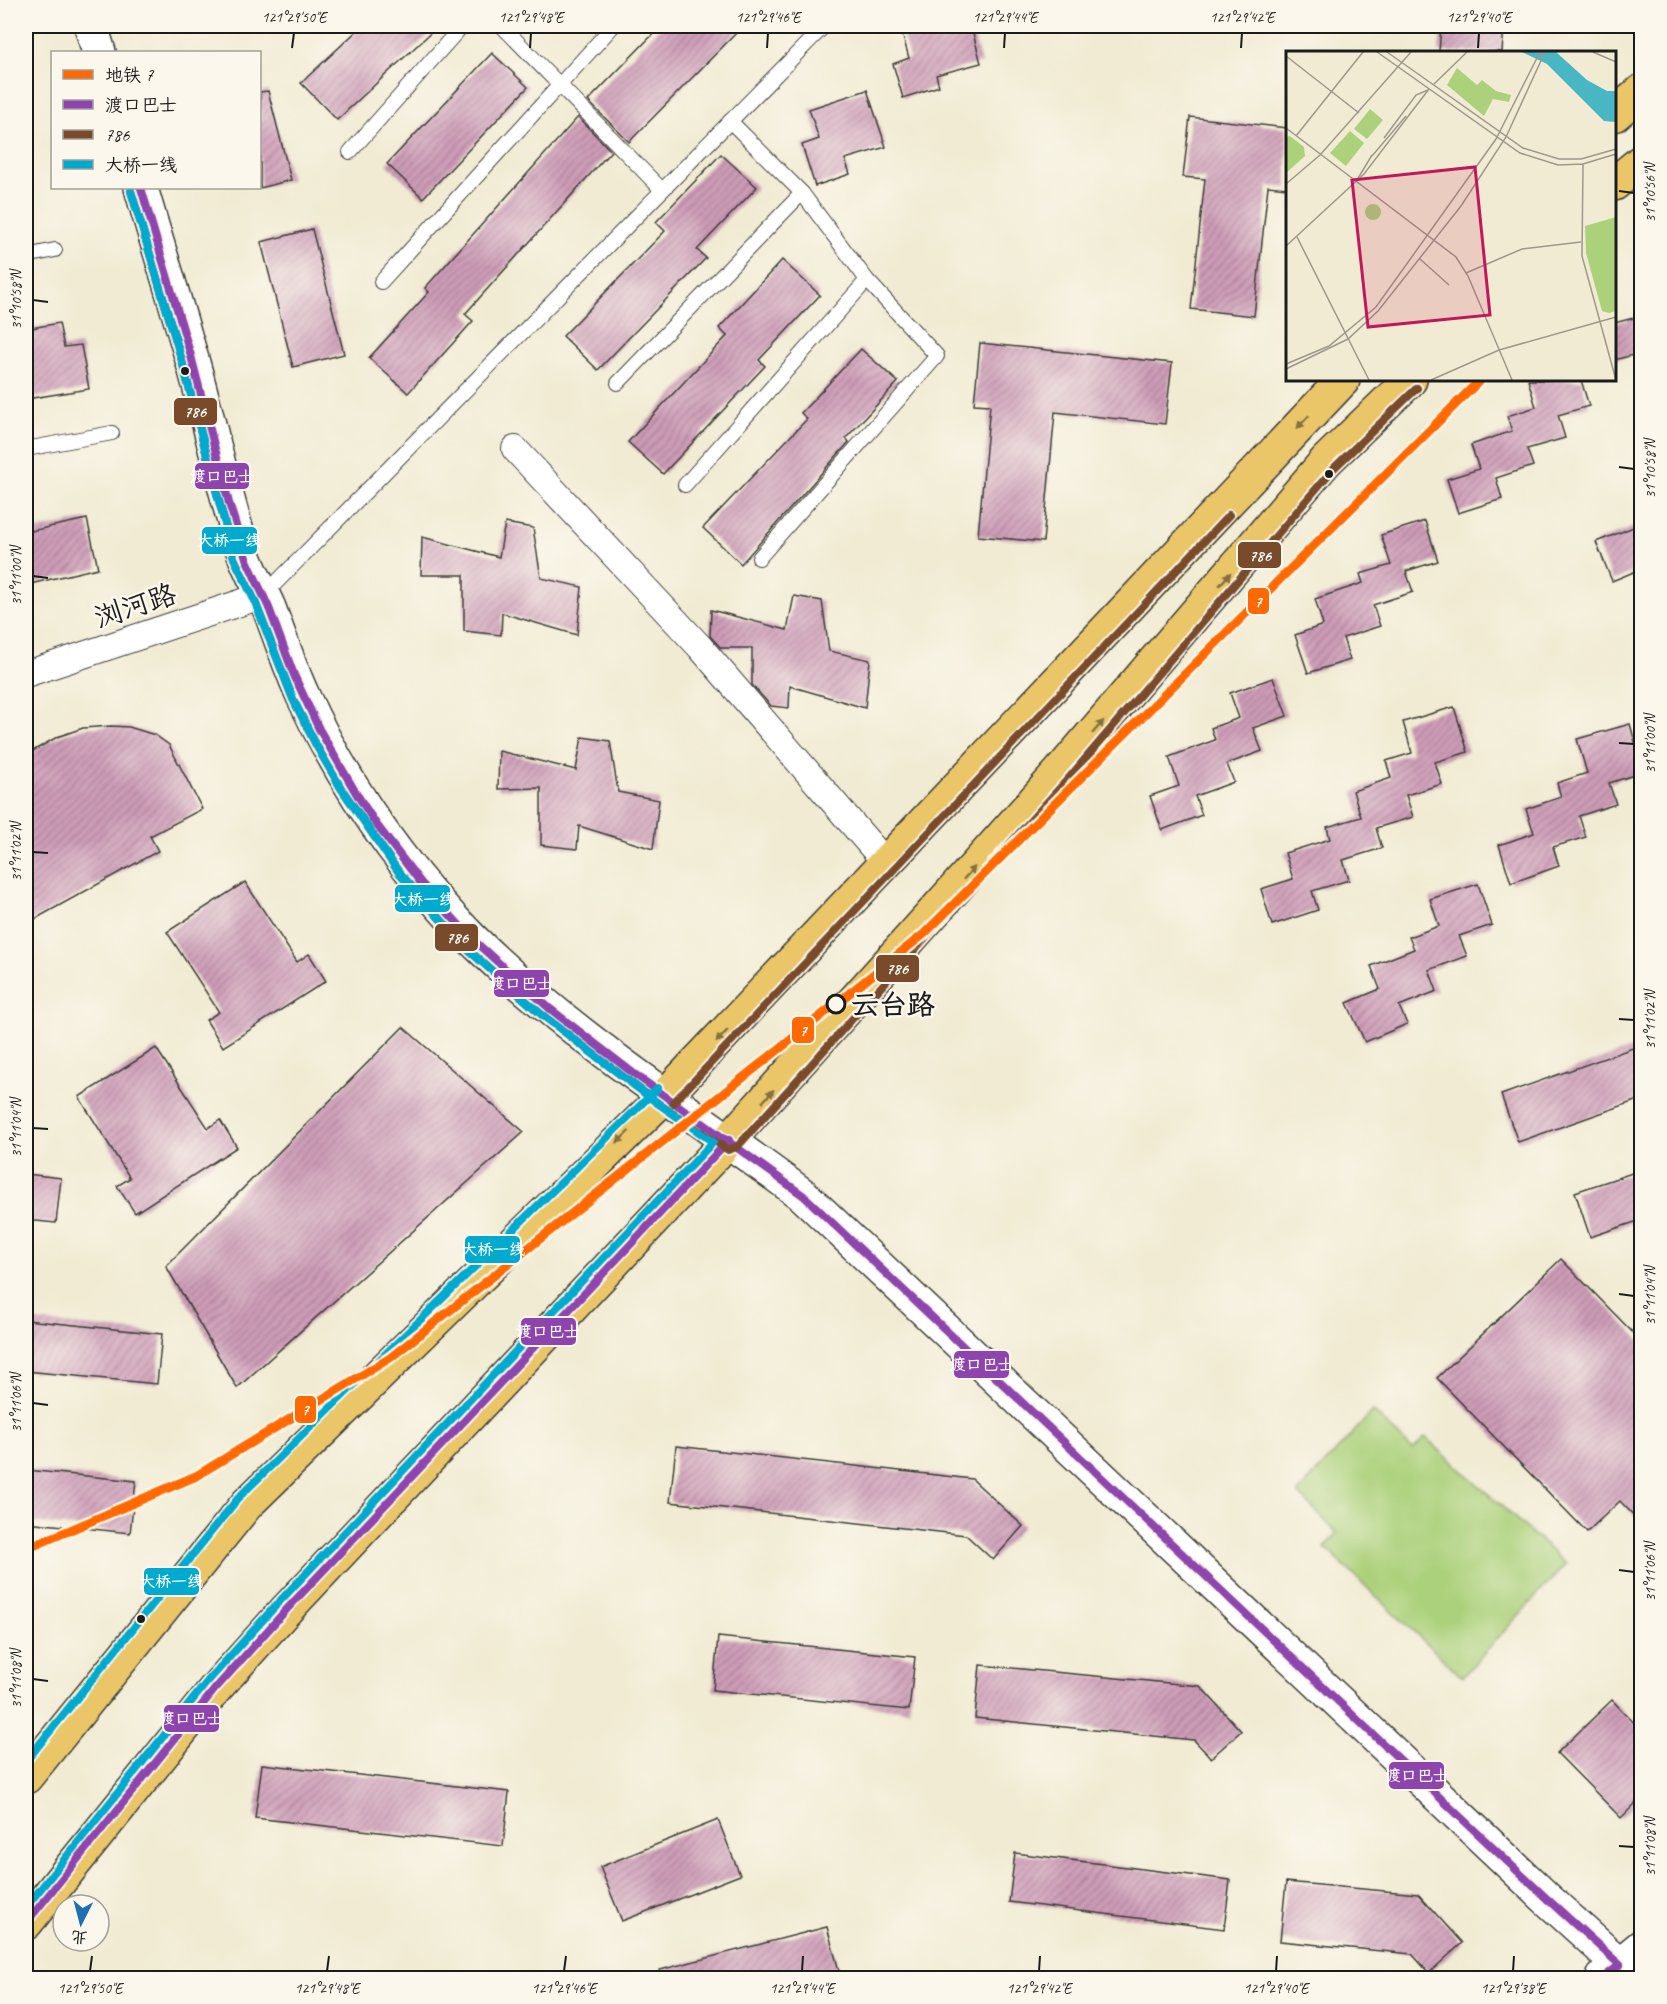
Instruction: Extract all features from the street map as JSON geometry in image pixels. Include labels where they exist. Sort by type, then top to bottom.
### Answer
[{"type":"main road","points":[[1616,113],[1641,91]]},
{"type":"main road","points":[[1616,182],[1641,161]]},
{"type":"main road","points":[[26,1777],[247,1504],[664,1096],[1342,381]]},
{"type":"main road","points":[[26,1923],[215,1689],[247,1653],[729,1140],[1060,772],[1326,461],[1409,381]]},
{"type":"street","points":[[91,26],[99,51]]},
{"type":"street","points":[[141,189],[192,358],[244,554],[264,595],[302,694],[325,740],[376,824],[406,864],[438,902],[509,973],[547,1006],[664,1096],[729,1140],[804,1196],[1623,1969]]},
{"type":"street","points":[[515,449],[700,647],[886,863]]},
{"type":"street","name":"浏河路","points":[[26,675],[264,595]]},
{"type":"lane","points":[[350,152],[462,26]]},
{"type":"lane","points":[[502,26],[662,190]]},
{"type":"lane","points":[[381,282],[613,26]]},
{"type":"lane","points":[[264,595],[824,26]]},
{"type":"lane","points":[[730,121],[802,193],[867,280],[937,356],[759,558]]},
{"type":"lane","points":[[618,383],[802,193]]},
{"type":"lane","points":[[26,256],[55,250]]},
{"type":"lane","points":[[685,485],[867,280]]},
{"type":"lane","points":[[26,449],[112,433]]},
{"type":"green space","points":[[1373,1411],[1413,1450],[1425,1437],[1566,1564],[1462,1677],[1325,1548],[1337,1533],[1298,1493]]},
{"type":"building","points":[[362,26],[438,26],[337,120],[301,83]]},
{"type":"building","points":[[661,26],[743,26],[629,142],[588,101]]},
{"type":"building","points":[[900,26],[971,26],[981,63],[936,75],[939,86],[903,98],[893,64],[909,58]]},
{"type":"building","points":[[1441,26],[1504,26],[1502,51],[1439,51]]},
{"type":"building","points":[[492,53],[528,87],[423,198],[387,164]]},
{"type":"building","points":[[867,90],[886,147],[845,159],[850,174],[815,186],[802,145],[819,139],[809,109]]},
{"type":"building","points":[[268,91],[291,180],[261,188],[261,92]]},
{"type":"building","points":[[578,117],[611,151],[465,314],[473,321],[408,393],[369,358],[429,292],[425,288]]},
{"type":"building","points":[[1190,117],[1286,128],[1286,188],[1268,186],[1254,316],[1191,309],[1205,179],[1183,177]]},
{"type":"building","points":[[721,154],[757,187],[697,250],[706,258],[598,370],[563,336],[665,231],[656,222]]},
{"type":"building","points":[[312,229],[344,354],[293,367],[261,242]]},
{"type":"building","points":[[782,260],[820,295],[759,360],[765,366],[663,474],[628,442],[727,336],[719,328]]},
{"type":"building","points":[[1641,316],[1641,353],[1616,359],[1616,322]]},
{"type":"building","points":[[59,323],[64,347],[81,345],[89,389],[26,399],[26,329]]},
{"type":"building","points":[[980,343],[1172,363],[1165,424],[1055,412],[1043,542],[978,536],[990,405],[974,404]]},
{"type":"building","points":[[861,349],[898,382],[846,438],[849,442],[741,564],[703,528],[807,419],[801,413]]},
{"type":"building","points":[[1528,381],[1581,381],[1589,406],[1558,415],[1565,438],[1527,449],[1533,466],[1496,478],[1502,499],[1458,513],[1447,479],[1479,469],[1471,445],[1512,431],[1507,416],[1536,407]]},
{"type":"building","points":[[87,519],[98,568],[26,585],[26,532]]},
{"type":"building","points":[[1425,521],[1438,561],[1406,571],[1413,592],[1373,605],[1380,626],[1343,638],[1350,660],[1308,673],[1295,635],[1323,625],[1315,599],[1363,583],[1360,574],[1391,565],[1381,535]]},
{"type":"building","points":[[505,523],[533,528],[541,578],[582,587],[577,635],[502,613],[501,635],[464,631],[464,575],[421,575],[422,537],[499,557]]},
{"type":"building","points":[[1641,524],[1641,569],[1612,581],[1596,542]]},
{"type":"building","points":[[794,596],[822,601],[829,651],[870,660],[865,708],[790,686],[789,708],[771,706],[752,685],[752,648],[721,648],[710,636],[711,610],[787,630]]},
{"type":"building","points":[[1273,678],[1287,716],[1253,728],[1262,751],[1227,764],[1234,782],[1195,796],[1202,815],[1162,830],[1150,796],[1179,786],[1169,757],[1215,740],[1211,728],[1239,718],[1230,693]]},
{"type":"building","points":[[1454,707],[1468,752],[1435,762],[1442,784],[1406,795],[1413,817],[1376,828],[1382,848],[1343,860],[1349,880],[1312,891],[1318,910],[1272,925],[1261,889],[1293,879],[1285,853],[1330,839],[1327,827],[1361,817],[1353,791],[1391,778],[1386,761],[1412,753],[1403,722]]},
{"type":"building","points":[[1630,724],[1641,763],[1641,773],[1609,783],[1616,804],[1579,816],[1586,837],[1553,847],[1559,866],[1511,883],[1499,845],[1534,833],[1526,809],[1561,797],[1557,783],[1587,773],[1577,739]]},
{"type":"building","points":[[129,727],[155,735],[169,745],[202,809],[150,836],[158,851],[26,924],[26,755],[57,737],[83,728]]},
{"type":"building","points":[[582,737],[610,741],[618,792],[659,800],[653,849],[579,826],[577,849],[541,845],[541,788],[498,789],[499,751],[576,770]]},
{"type":"building","points":[[245,882],[297,962],[309,954],[326,981],[223,1047],[206,1020],[219,1012],[167,932]]},
{"type":"building","points":[[1478,884],[1492,925],[1459,936],[1467,956],[1429,970],[1437,991],[1399,1006],[1407,1024],[1365,1042],[1347,1003],[1380,989],[1371,966],[1414,949],[1409,937],[1439,926],[1430,899]]},
{"type":"building","points":[[403,1027],[524,1132],[237,1388],[166,1266]]},
{"type":"building","points":[[1641,1045],[1641,1099],[1518,1142],[1501,1095]]},
{"type":"building","points":[[156,1048],[208,1128],[220,1120],[237,1147],[135,1213],[117,1186],[130,1178],[79,1097]]},
{"type":"building","points":[[1641,1170],[1641,1220],[1590,1237],[1575,1192]]},
{"type":"building","points":[[26,1174],[61,1178],[56,1223],[26,1220]]},
{"type":"building","points":[[1561,1259],[1641,1341],[1641,1523],[1620,1501],[1587,1532],[1437,1378]]},
{"type":"building","points":[[26,1320],[162,1334],[157,1384],[26,1371]]},
{"type":"building","points":[[676,1446],[972,1479],[1023,1526],[993,1560],[966,1535],[670,1502]]},
{"type":"building","points":[[26,1470],[136,1481],[130,1533],[26,1522]]},
{"type":"building","points":[[718,1637],[915,1657],[909,1710],[713,1690]]},
{"type":"building","points":[[980,1665],[1200,1686],[1241,1731],[1211,1758],[1194,1740],[975,1718]]},
{"type":"building","points":[[1612,1700],[1641,1730],[1641,1798],[1621,1818],[1557,1753]]},
{"type":"building","points":[[262,1764],[509,1792],[503,1846],[255,1818]]},
{"type":"building","points":[[718,1820],[740,1875],[622,1921],[600,1867]]},
{"type":"building","points":[[1015,1853],[1230,1880],[1224,1929],[1009,1902]]},
{"type":"building","points":[[1286,1882],[1418,1894],[1462,1943],[1429,1973],[1412,1954],[1280,1941]]},
{"type":"building","points":[[827,1927],[841,1978],[661,1978],[660,1970]]},
{"type":"metro line","name":"7","points":[[26,1549],[196,1476],[390,1358],[924,934],[1479,381]]},
{"type":"transit line","name":"渡口巴士","points":[[141,189],[191,356],[229,503],[246,558],[319,729],[376,824],[421,883],[471,938],[549,1008],[633,1073],[804,1196],[1545,1897],[1620,1965],[1603,1978]]},
{"type":"transit line","name":"786","points":[[131,191],[182,361],[234,558],[254,599],[293,699],[341,788],[398,871],[465,947],[541,1014],[659,1104],[728,1150],[737,1147],[1068,779],[1334,468],[1417,388]]},
{"type":"transit line","name":"大桥一线","points":[[26,1907],[207,1682],[279,1602],[713,1142],[541,1014],[465,947],[398,871],[341,788],[293,699],[254,599],[234,558],[182,361],[131,191]]},
{"type":"transit line","name":"786","points":[[673,1103],[1229,515]]},
{"type":"transit line","name":"大桥一线","points":[[26,1761],[240,1496],[658,1088]]},
{"type":"transit line","name":"渡口巴士","points":[[26,1923],[215,1689],[287,1609],[729,1140]]},
{"type":"place","name":"云台路","points":[[836,1004]]}]
